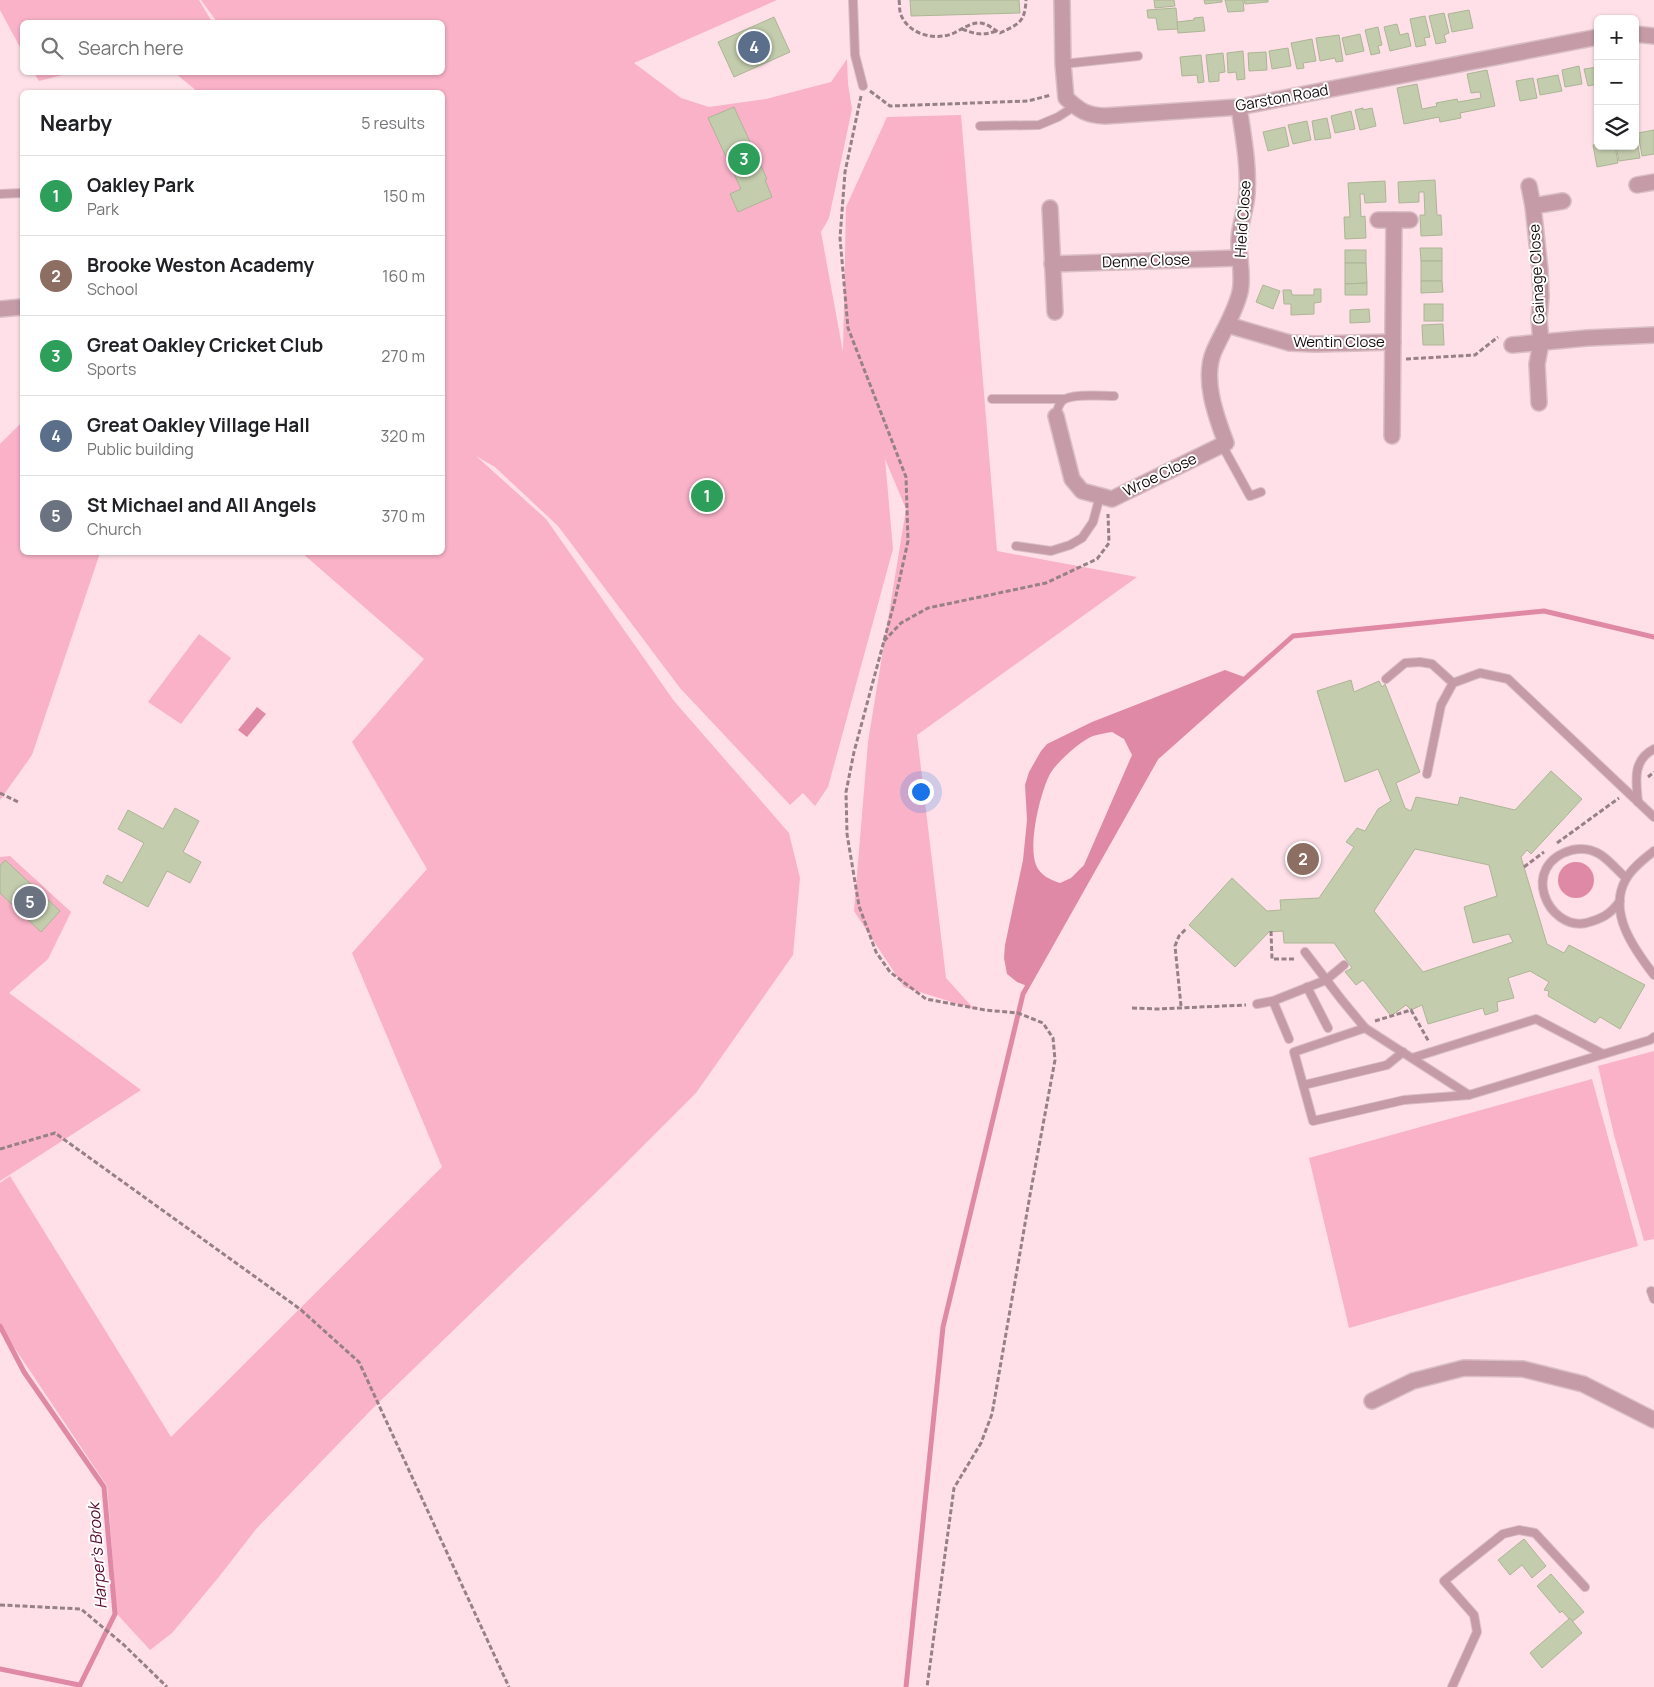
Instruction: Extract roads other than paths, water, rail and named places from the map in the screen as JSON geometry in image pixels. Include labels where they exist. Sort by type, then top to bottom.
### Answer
[{"type":"street","points":[[1062,0],[1065,91],[1066,98],[1075,106]]},
{"type":"street","points":[[1639,34],[1654,36]]},
{"type":"street","name":"Garston Road","points":[[1075,106],[1081,112],[1094,116],[1239,107],[1594,39]]},
{"type":"street","name":"Hield Close","points":[[1224,444],[1212,396],[1210,365],[1213,352],[1228,325],[1240,291],[1242,277],[1239,258],[1239,237],[1247,197],[1248,181],[1239,107]]},
{"type":"street","points":[[1638,185],[1654,182]]},
{"type":"street","points":[[1529,186],[1533,206]]},
{"type":"street","name":"Gainage Close","points":[[1539,403],[1537,364],[1541,343],[1539,318],[1541,297],[1533,206],[1564,200]]},
{"type":"street","points":[[1050,208],[1055,312]]},
{"type":"street","points":[[1378,220],[1410,220]]},
{"type":"street","points":[[1392,436],[1394,220]]},
{"type":"street","name":"Denne Close","points":[[1052,264],[1239,258]]},
{"type":"street","points":[[0,309],[20,307]]},
{"type":"street","name":"Wentin Close","points":[[1228,325],[1290,343],[1392,342]]},
{"type":"street","points":[[1512,345],[1587,338],[1654,335]]},
{"type":"street","points":[[1056,416],[1072,479],[1082,490],[1106,497]]},
{"type":"street","name":"Wroe Close","points":[[1106,497],[1224,444]]},
{"type":"street","points":[[1372,1401],[1413,1380],[1464,1368],[1523,1369],[1584,1384],[1654,1420]]},
{"type":"lane","points":[[853,0],[855,55],[863,86]]},
{"type":"lane","points":[[1063,64],[1138,56]]},
{"type":"lane","points":[[980,126],[1039,125],[1058,117],[1075,106]]},
{"type":"lane","points":[[0,194],[20,193]]},
{"type":"lane","points":[[992,399],[1063,399],[1114,396]]},
{"type":"lane","points":[[1056,416],[1063,399]]},
{"type":"lane","points":[[1224,444],[1250,496],[1261,492]]},
{"type":"lane","points":[[1016,546],[1051,551],[1070,546],[1082,538],[1106,497]]},
{"type":"lane","points":[[1386,679],[1405,663],[1420,662],[1432,664],[1453,683]]},
{"type":"lane","points":[[1427,774],[1442,705],[1453,683],[1480,673],[1508,680],[1654,817]]},
{"type":"lane","points":[[1638,802],[1637,766],[1643,757],[1654,749]]},
{"type":"lane","points":[[1620,901],[1602,919],[1580,924],[1563,920],[1550,908],[1544,893],[1542,880],[1548,865],[1559,854],[1578,848],[1600,854],[1626,878]]},
{"type":"lane","points":[[1654,852],[1626,878],[1618,908],[1625,930],[1639,956],[1654,975]]},
{"type":"lane","points":[[1307,955],[1364,1027],[1469,1095]]},
{"type":"lane","points":[[1257,1004],[1273,1001],[1326,980],[1344,965]]},
{"type":"lane","points":[[1307,987],[1328,1028]]},
{"type":"lane","points":[[1273,1001],[1289,1039]]},
{"type":"lane","points":[[1412,1058],[1536,1019],[1603,1054]]},
{"type":"lane","points":[[1364,1027],[1294,1052],[1313,1122],[1404,1100],[1469,1095],[1654,1037]]},
{"type":"lane","points":[[1304,1085],[1387,1065],[1402,1052]]},
{"type":"lane","points":[[1452,1687],[1477,1632],[1474,1615],[1444,1581],[1503,1534],[1519,1530],[1535,1532],[1585,1588]]},
{"type":"waterway","points":[[906,1687],[943,1327],[1023,994],[1156,758],[1293,636],[1544,611],[1654,637]]},
{"type":"waterway","name":"Harper's Brook","points":[[0,1326],[24,1372],[104,1487],[115,1614],[79,1687]]},
{"type":"waterway","points":[[0,1669],[79,1685]]},
{"type":"place","name":"Great Oakley Village Hall","points":[[754,47]]},
{"type":"place","name":"Great Oakley Cricket Club","points":[[744,159]]},
{"type":"place","name":"Oakley Park","points":[[707,496]]},
{"type":"place","name":"Brooke Weston Academy","points":[[1303,859]]},
{"type":"place","name":"St Michael and All Angels","points":[[30,902]]}]
